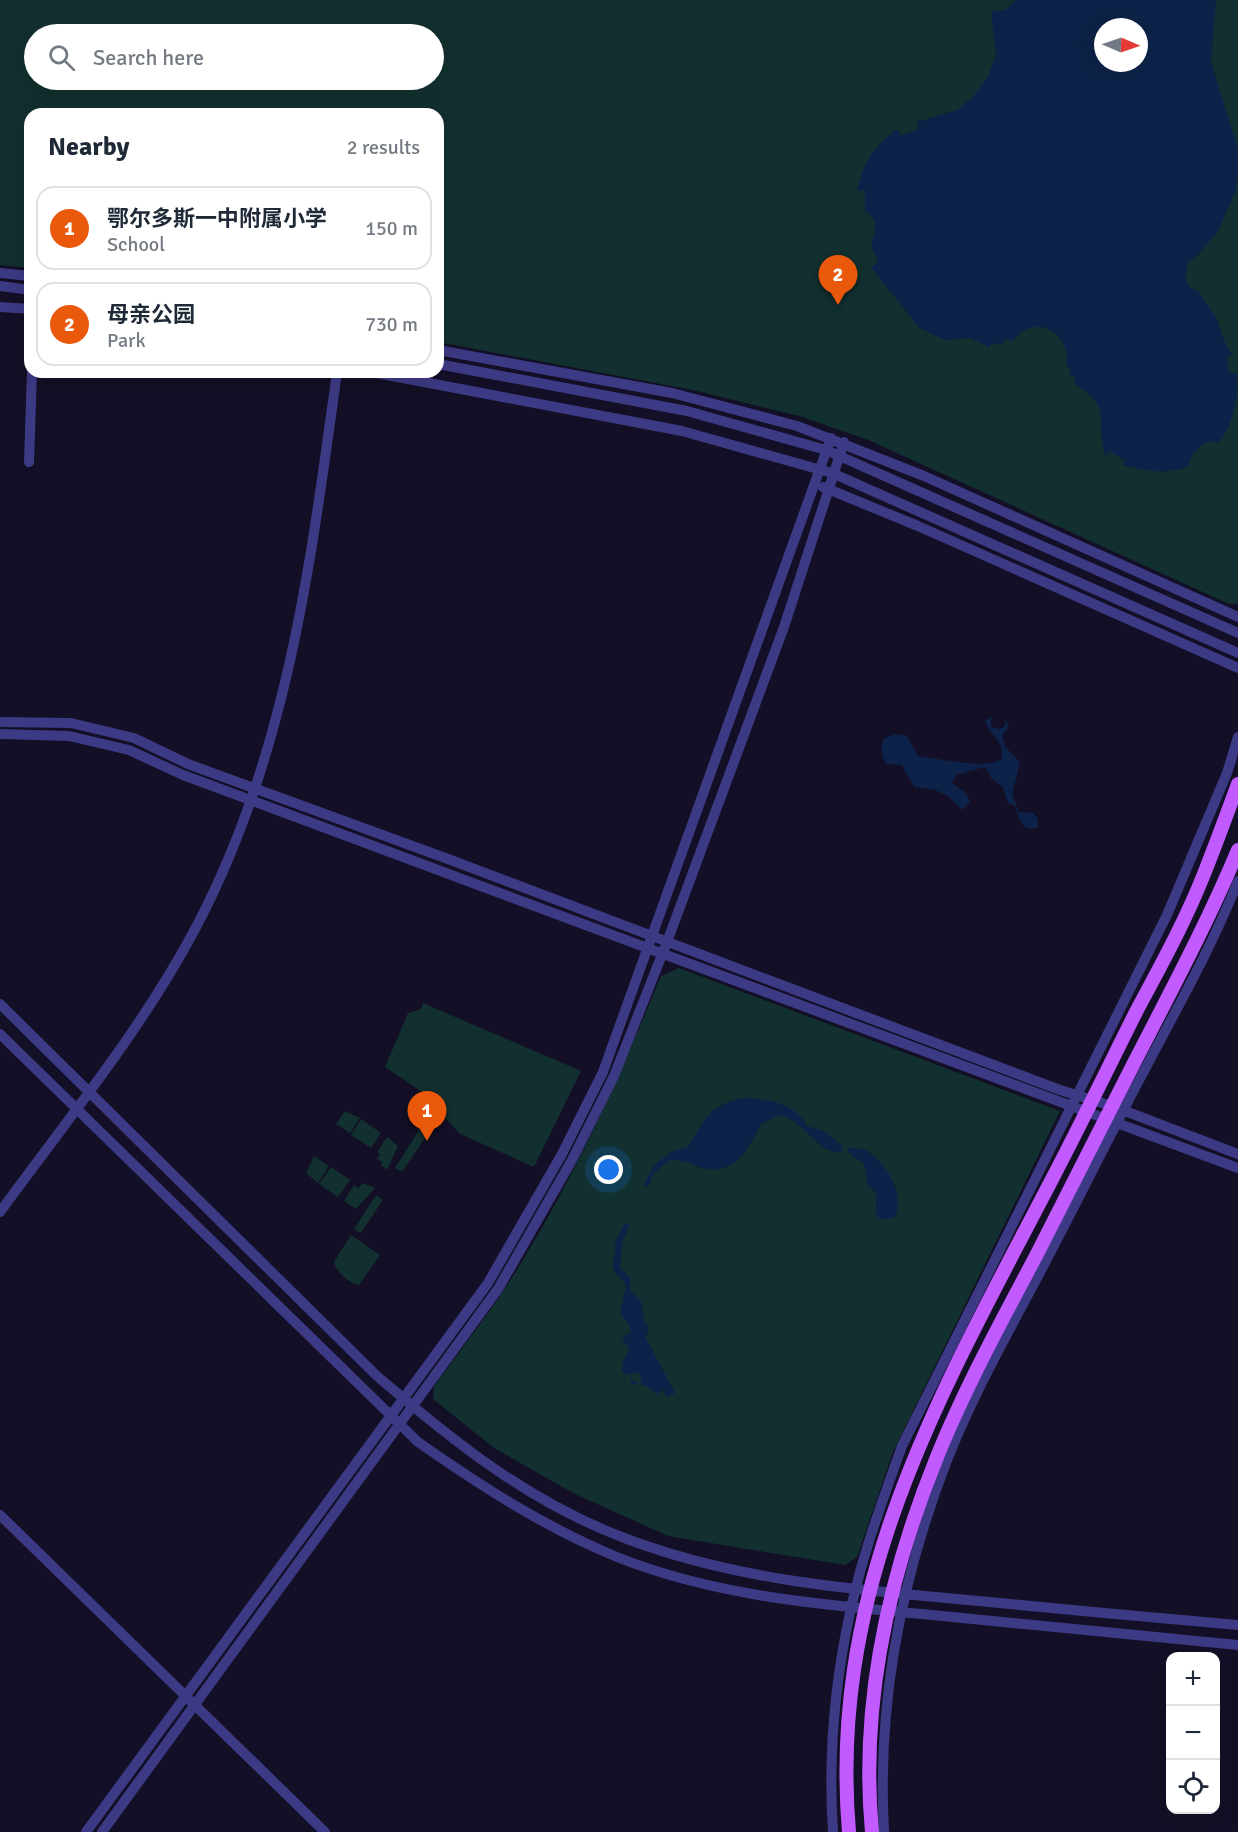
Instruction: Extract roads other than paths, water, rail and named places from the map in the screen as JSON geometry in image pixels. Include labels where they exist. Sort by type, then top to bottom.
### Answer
[{"type":"main road","points":[[849,1832],[846,1732],[857,1609],[862,1590],[941,1392],[1089,1107],[1199,886],[1238,784]]},
{"type":"main road","points":[[872,1832],[869,1798],[869,1734],[882,1639],[895,1612],[900,1594],[918,1506],[938,1454],[1013,1299],[1115,1115],[1238,850]]},
{"type":"street","points":[[0,273],[24,275]]},
{"type":"street","points":[[0,286],[24,289]]},
{"type":"street","points":[[0,307],[24,309]]},
{"type":"street","points":[[444,351],[672,393],[762,415],[844,442],[935,480],[1238,617]]},
{"type":"street","points":[[444,365],[687,411],[826,450],[1238,633]]},
{"type":"street","points":[[29,462],[32,378]]},
{"type":"street","points":[[0,1212],[152,1005],[189,941],[253,801],[272,741],[298,631],[336,378]]},
{"type":"street","points":[[403,378],[682,431],[832,473],[1238,653]]},
{"type":"street","points":[[86,1832],[389,1415],[488,1283],[562,1154],[603,1072],[654,936],[831,438]]},
{"type":"street","points":[[102,1832],[498,1289],[572,1160],[614,1077],[663,953],[784,627],[832,473],[844,442]]},
{"type":"street","points":[[815,484],[918,526],[1238,669]]},
{"type":"street","points":[[0,722],[71,723],[134,738],[188,764],[654,936],[1076,1096],[1089,1107]]},
{"type":"street","points":[[0,734],[69,736],[129,750],[183,775],[1069,1107],[1089,1107],[1238,1154]]},
{"type":"street","points":[[862,1590],[902,1446],[1069,1107],[1167,915],[1227,773],[1238,737]]},
{"type":"street","points":[[1115,1115],[1201,962],[1238,881]]},
{"type":"street","points":[[0,1004],[377,1376],[411,1406],[497,1473],[563,1510],[626,1539],[688,1559],[757,1576],[900,1594],[1238,1626]]},
{"type":"street","points":[[0,1034],[417,1442],[487,1490],[554,1530],[619,1557],[683,1579],[752,1595],[857,1609],[1238,1645]]},
{"type":"street","points":[[1115,1115],[1238,1167]]},
{"type":"street","points":[[0,1515],[186,1694],[324,1832]]},
{"type":"street","points":[[833,1832],[832,1751],[839,1674],[857,1609]]},
{"type":"street","points":[[884,1832],[881,1786],[895,1612]]},
{"type":"water","points":[[1015,0],[1216,0],[1211,62],[1238,149],[1238,172],[1236,190],[1218,231],[1188,263],[1186,280],[1190,287],[1198,291],[1216,317],[1227,348],[1233,354],[1227,356],[1229,373],[1237,373],[1237,392],[1232,419],[1219,443],[1209,442],[1199,447],[1192,456],[1189,466],[1172,471],[1148,470],[1122,465],[1125,461],[1110,451],[1106,456],[1099,408],[1087,393],[1074,384],[1076,378],[1069,375],[1071,368],[1066,366],[1063,343],[1057,335],[1040,327],[1031,328],[1021,332],[1013,341],[1005,339],[1001,345],[992,343],[989,347],[970,338],[945,340],[919,328],[871,267],[878,262],[872,247],[875,224],[865,210],[865,190],[857,191],[866,164],[882,142],[897,129],[901,136],[918,129],[917,122],[957,110],[973,97],[988,76],[996,56],[991,12],[1006,10]]},
{"type":"water","points":[[991,716],[991,727],[999,729],[1005,726],[1005,719],[1009,726],[1002,736],[1005,746],[1020,763],[1012,794],[1019,812],[1033,813],[1038,819],[1038,827],[1028,828],[1022,824],[1015,806],[1008,803],[1003,787],[991,778],[985,767],[956,775],[952,783],[967,794],[970,802],[962,810],[948,796],[935,790],[914,787],[902,765],[886,764],[883,757],[884,738],[896,734],[907,736],[918,756],[975,764],[996,762],[1002,758],[1002,752],[999,742],[985,721]]},
{"type":"water","points":[[742,1098],[761,1099],[787,1107],[802,1118],[807,1126],[824,1131],[842,1146],[842,1152],[834,1152],[826,1148],[789,1118],[780,1115],[761,1124],[747,1149],[727,1167],[707,1169],[682,1161],[670,1160],[653,1174],[648,1187],[643,1186],[654,1165],[673,1151],[688,1147],[708,1115],[721,1106]]},
{"type":"water","points":[[848,1148],[868,1151],[889,1174],[897,1192],[897,1210],[894,1218],[880,1219],[876,1215],[876,1193],[868,1185],[864,1164],[848,1152]]},
{"type":"water","points":[[625,1223],[630,1225],[622,1242],[620,1268],[630,1278],[630,1290],[641,1301],[645,1325],[649,1326],[646,1338],[675,1393],[666,1397],[664,1390],[656,1394],[645,1385],[631,1384],[631,1379],[638,1384],[642,1381],[639,1372],[625,1375],[622,1371],[623,1361],[629,1349],[622,1338],[631,1332],[620,1313],[626,1285],[615,1272],[613,1264],[616,1251],[615,1242]]},
{"type":"place","name":"母亲公园","points":[[838,305]]},
{"type":"place","name":"鄂尔多斯一中附属小学","points":[[427,1141]]}]
